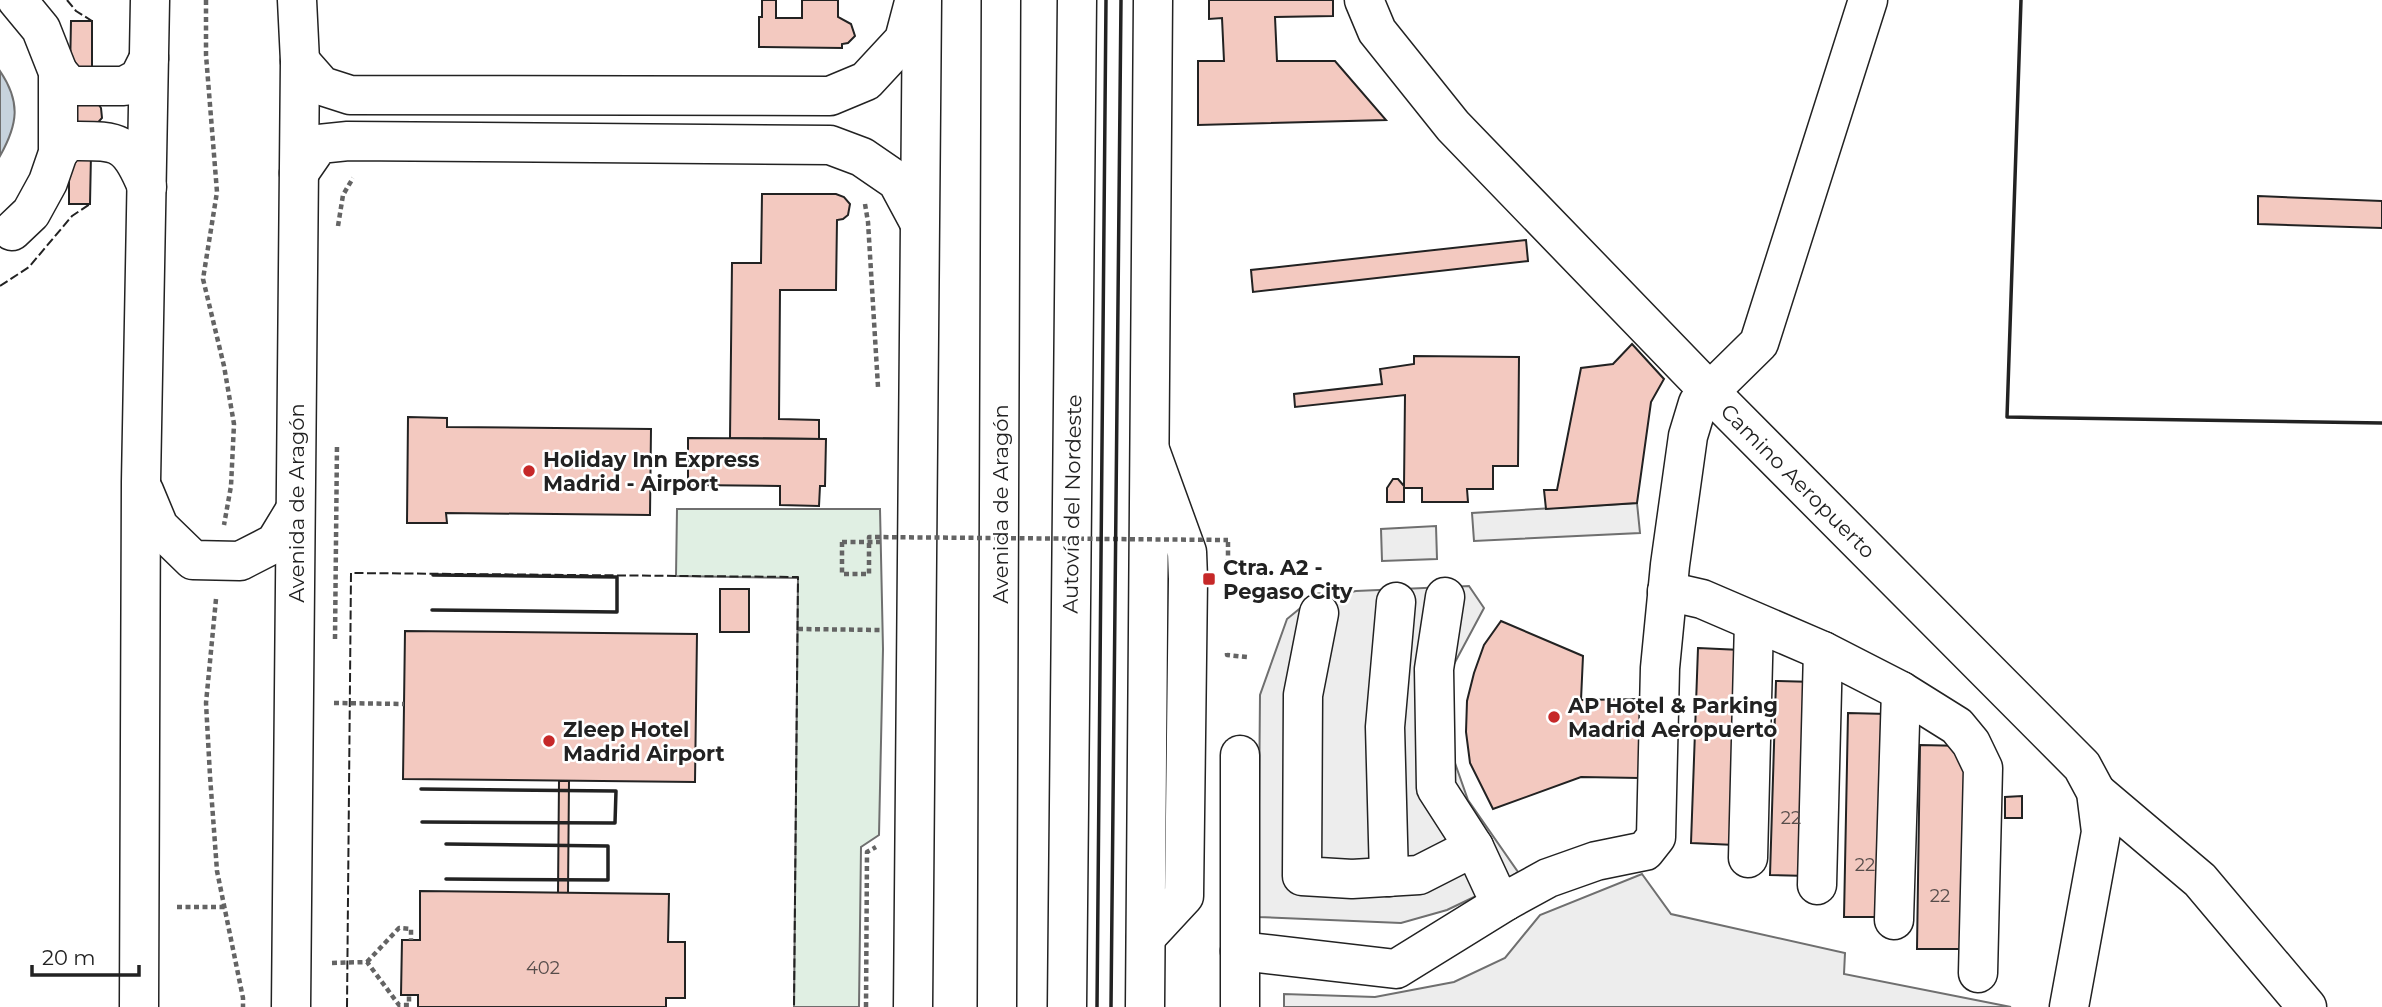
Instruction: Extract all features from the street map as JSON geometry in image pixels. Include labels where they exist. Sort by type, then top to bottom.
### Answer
[{"type":"main road","points":[[17,0],[41,29],[58,72],[70,86],[124,86],[139,78],[149,58]]},
{"type":"main road","points":[[139,1007],[141,482],[150,0]]},
{"type":"main road","name":"Avenida de Aragón","points":[[291,1007],[300,61],[297,0]]},
{"type":"main road","points":[[300,61],[322,86],[350,95],[830,96],[866,81],[904,40],[914,0]]},
{"type":"main road","points":[[913,1007],[922,0]]},
{"type":"main road","name":"Avenida de Aragón","points":[[997,1007],[1001,0]]},
{"type":"main road","name":"Autovía del Nordeste","points":[[1067,1007],[1077,0]]},
{"type":"main road","points":[[1145,1007],[1153,0]]},
{"type":"main road","name":"Camino Aeropuerto","points":[[1364,0],[1377,31],[1453,126],[1711,393],[2082,766],[2096,792],[2101,832],[2069,1007]]},
{"type":"main road","points":[[1240,951],[1396,969],[1548,878],[1596,861],[1645,851],[1656,837],[1660,668],[1667,591],[1688,436],[1698,403],[1759,343],[1868,0]]},
{"type":"main road","points":[[12,231],[31,213],[48,182],[58,153],[58,72]]},
{"type":"main road","points":[[58,153],[68,141],[112,141],[124,147],[138,165],[148,187]]},
{"type":"main road","points":[[299,173],[319,144],[348,141],[830,145],[862,157],[897,181],[919,222]]},
{"type":"main road","points":[[141,482],[159,527],[193,560],[240,561],[275,543],[295,510]]},
{"type":"main road","points":[[1667,591],[1702,599],[1823,651],[1901,691],[1957,726],[1971,743],[1983,768],[1978,973]]},
{"type":"main road","points":[[1446,597],[1434,669],[1436,788],[1475,847],[1493,888],[1506,901]]},
{"type":"main road","points":[[1389,877],[1385,727],[1396,602]]},
{"type":"main road","points":[[1319,613],[1303,695],[1302,876],[1352,879],[1419,875],[1475,847]]},
{"type":"main road","points":[[1748,858],[1754,622]]},
{"type":"main road","points":[[1817,885],[1823,651]]},
{"type":"main road","points":[[1894,920],[1901,691]]},
{"type":"main road","points":[[1240,755],[1240,1007]]},
{"type":"main road","points":[[2096,792],[2200,880],[2307,1007]]},
{"type":"path","points":[[206,0],[205,55],[217,191],[203,279],[225,366],[234,424],[230,486],[223,530]]},
{"type":"path","points":[[338,239],[343,195],[349,182],[360,172]]},
{"type":"path","points":[[335,649],[337,430]]},
{"type":"path","points":[[888,542],[842,542],[842,574],[869,574],[869,537],[1228,540]]},
{"type":"path","points":[[218,590],[213,614],[206,703],[217,871],[243,1007]]},
{"type":"path","points":[[797,629],[890,630]]},
{"type":"path","points":[[1227,645],[1227,655],[1247,657]]},
{"type":"path","points":[[334,689],[334,715]]},
{"type":"path","points":[[334,703],[404,704]]},
{"type":"path","points":[[174,907],[225,907]]},
{"type":"path","points":[[332,963],[367,962],[399,928],[411,929],[411,940]]},
{"type":"path","points":[[332,950],[332,974]]},
{"type":"path","points":[[367,962],[399,1005],[409,1005],[409,995]]},
{"type":"green space","points":[[677,509],[880,509],[883,649],[879,835],[861,847],[859,1007],[794,1007],[798,578],[676,576]]},
{"type":"shaded area","points":[[0,71],[11,93],[15,113],[11,134],[0,156]]},
{"type":"shaded area","points":[[1637,503],[1640,533],[1474,541],[1472,513]]},
{"type":"shaded area","points":[[1436,526],[1437,559],[1382,561],[1381,529]]},
{"type":"shaded area","points":[[1469,586],[1484,608],[1453,666],[1450,749],[1468,800],[1518,872],[1493,888],[1447,910],[1401,923],[1258,917],[1260,695],[1287,619],[1309,601],[1356,591]]},
{"type":"shaded area","points":[[1642,874],[1671,914],[1845,953],[1844,974],[2011,1007],[1284,1007],[1284,994],[1375,997],[1454,982],[1505,958],[1540,915]]},
{"type":"building","points":[[762,0],[776,0],[776,18],[802,18],[802,0],[838,0],[838,17],[851,24],[855,36],[848,43],[842,44],[842,48],[759,47]]},
{"type":"building","points":[[1209,0],[1333,0],[1333,16],[1275,17],[1277,61],[1335,61],[1386,120],[1198,125],[1198,61],[1224,61],[1222,18],[1209,19]]},
{"type":"building","points":[[71,21],[92,21],[92,72],[70,71]]},
{"type":"building","points":[[95,99],[101,108],[102,118],[94,127],[76,123],[77,103]]},
{"type":"building","points":[[69,153],[91,154],[90,204],[69,204]]},
{"type":"building","points":[[762,194],[836,194],[844,197],[850,204],[848,215],[837,220],[836,290],[780,290],[779,419],[819,420],[819,439],[730,438],[732,263],[761,263]]},
{"type":"building","points":[[2258,196],[2382,201],[2382,228],[2258,224]]},
{"type":"building","points":[[1526,240],[1528,261],[1253,292],[1251,270]]},
{"type":"building","points":[[1632,344],[1664,379],[1651,402],[1637,503],[1546,509],[1544,490],[1557,490],[1581,368],[1613,364]]},
{"type":"building","points":[[1414,356],[1519,357],[1518,466],[1493,466],[1493,489],[1467,489],[1468,502],[1422,502],[1422,488],[1404,488],[1404,502],[1387,502],[1387,488],[1393,479],[1398,479],[1404,486],[1405,395],[1295,407],[1294,394],[1382,384],[1380,369],[1414,364]]},
{"type":"building","name":"Holiday Inn Express Madrid - Airport","points":[[408,417],[447,418],[447,427],[651,429],[650,515],[446,513],[447,523],[407,523]]},
{"type":"building","points":[[688,438],[826,439],[825,486],[820,486],[819,506],[780,505],[780,486],[688,485]]},
{"type":"building","points":[[720,589],[749,589],[749,632],[720,632]]},
{"type":"building","name":"AP Hotel & Parking Madrid Aeropuerto","points":[[1501,621],[1583,656],[1581,700],[1641,699],[1639,778],[1581,777],[1493,809],[1470,763],[1466,732],[1467,701],[1484,645]]},
{"type":"building","name":"Zleep Hotel Madrid Airport","points":[[405,631],[697,634],[695,782],[403,779]]},
{"type":"building","name":"AP Hotel & Parking Madrid Aeropuerto","points":[[1698,648],[1741,650],[1735,845],[1691,843]]},
{"type":"building","name":"AP Hotel & Parking Madrid Aeropuerto","points":[[1776,681],[1815,682],[1809,876],[1770,875]]},
{"type":"building","points":[[1848,713],[1888,714],[1884,917],[1844,917]]},
{"type":"building","points":[[1920,745],[1965,746],[1962,949],[1917,949]]},
{"type":"building","points":[[559,781],[569,781],[568,893],[558,893]]},
{"type":"building","points":[[2022,796],[2022,818],[2005,818],[2005,797]]},
{"type":"building","points":[[420,891],[669,894],[668,942],[685,942],[685,998],[666,998],[666,1007],[418,1007],[418,995],[401,995],[402,940],[420,940]]},
{"type":"fence","points":[[67,0],[76,11],[92,21]]},
{"type":"fence","points":[[0,286],[29,267],[72,216],[90,204]]},
{"type":"fence","points":[[347,1007],[351,573],[798,577],[794,1007]]},
{"type":"wall","points":[[1097,1007],[1106,0]]},
{"type":"wall","points":[[1111,1007],[1121,0]]},
{"type":"wall","points":[[2021,0],[2007,417],[2382,423]]},
{"type":"wall","points":[[432,610],[617,612],[617,577],[433,575]]},
{"type":"wall","points":[[421,789],[616,791],[615,823],[422,822]]},
{"type":"wall","points":[[446,844],[608,846],[608,880],[446,879]]},
{"type":"place","name":"Holiday Inn Express Madrid - Airport","points":[[529,471]]},
{"type":"place","name":"Ctra. A2 - Pegaso City","points":[[1209,579]]},
{"type":"place","name":"AP Hotel & Parking Madrid Aeropuerto","points":[[1554,717]]},
{"type":"place","name":"Zleep Hotel Madrid Airport","points":[[549,741]]}]
